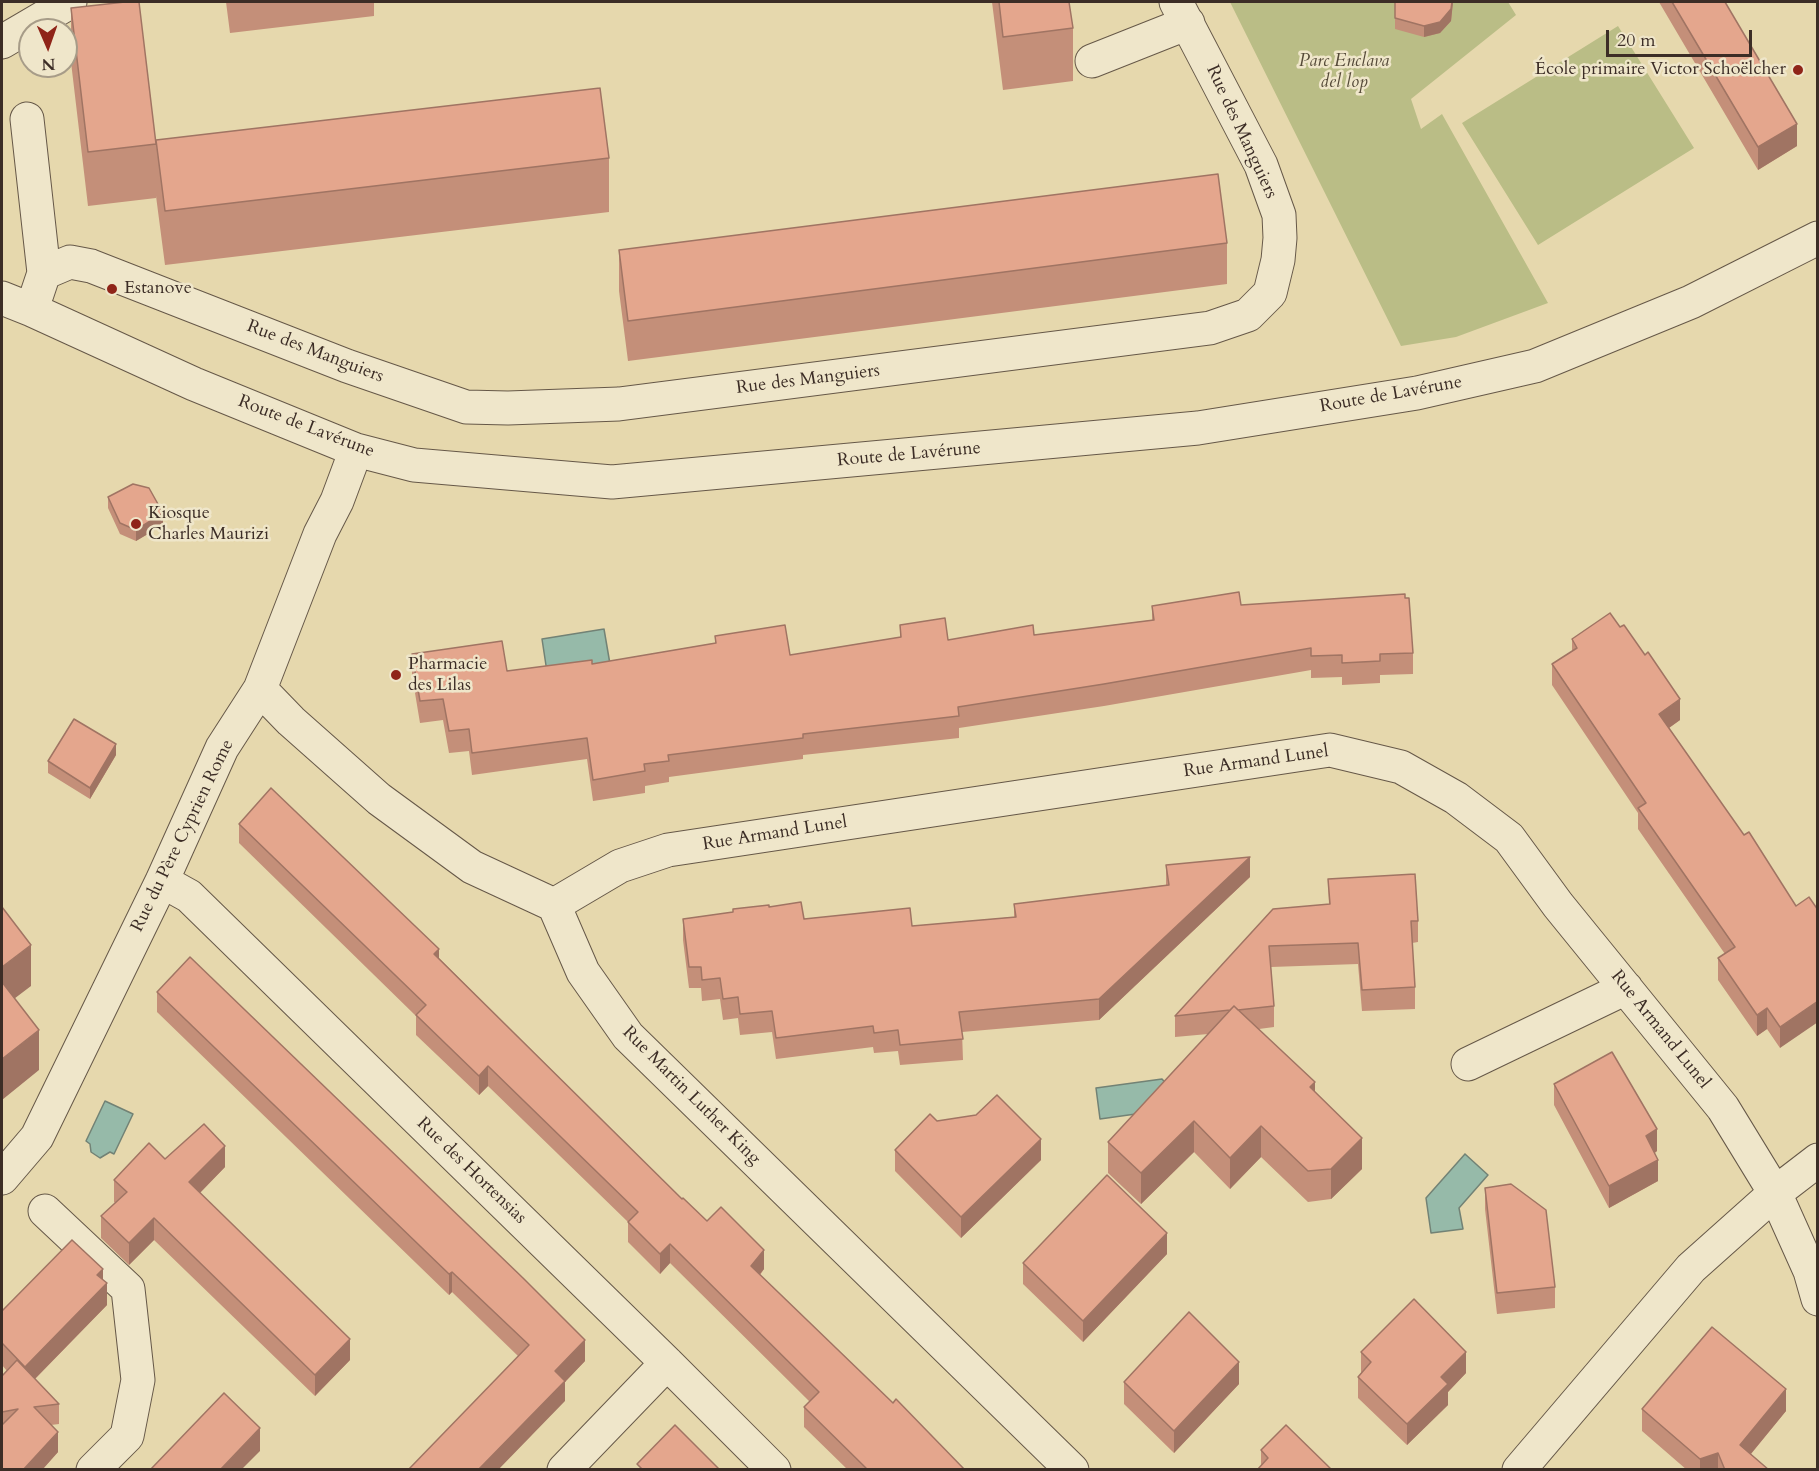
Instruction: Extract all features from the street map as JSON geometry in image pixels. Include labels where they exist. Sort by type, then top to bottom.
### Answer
[{"type":"street","points":[[2,42],[70,2]]},
{"type":"street","points":[[1092,61],[1182,12]]},
{"type":"street","name":"Rue des Manguiers","points":[[44,273],[69,262],[91,266],[347,366],[466,406],[508,408],[619,404],[1210,328],[1248,315],[1270,293],[1278,260],[1280,215],[1261,165],[1182,12]]},
{"type":"street","points":[[27,119],[44,273],[32,310]]},
{"type":"street","name":"Route de Lavérune","points":[[2,298],[194,384],[356,450],[414,465],[612,482],[1198,428],[1417,393],[1536,366],[1691,302],[1818,238]]},
{"type":"street","name":"Rue du Père Cyprien Rome","points":[[2,1178],[37,1137],[162,881],[222,748],[260,689],[320,534],[337,501],[356,450]]},
{"type":"street","points":[[260,689],[291,721],[389,806],[472,867],[554,905]]},
{"type":"street","name":"Rue Armand Lunel","points":[[554,905],[620,866],[668,850],[1330,750],[1401,766],[1456,798],[1509,838],[1558,905],[1723,1108],[1775,1193],[1810,1271],[1818,1299]]},
{"type":"street","name":"Rue des Hortensias","points":[[162,881],[189,896],[668,1363],[774,1470]]},
{"type":"street","name":"Rue Martin Luther King","points":[[554,905],[583,972],[628,1036],[1072,1470]]},
{"type":"street","points":[[1468,1064],[1626,988]]},
{"type":"street","points":[[1519,1470],[1691,1268],[1775,1193],[1818,1160]]},
{"type":"street","points":[[45,1211],[128,1289],[138,1380],[127,1436],[93,1470]]},
{"type":"street","points":[[564,1470],[668,1363]]},
{"type":"green space","name":"Parc Enclava del lop","points":[[1230,2],[1508,2],[1516,15],[1411,99],[1421,129],[1442,114],[1548,303],[1456,337],[1401,346]]},
{"type":"green space","points":[[1618,26],[1694,148],[1538,245],[1462,123]]},
{"type":"shaded area","points":[[604,629],[610,664],[547,672],[542,639]]},
{"type":"shaded area","points":[[1162,1079],[1172,1090],[1150,1112],[1100,1119],[1096,1088]]},
{"type":"shaded area","points":[[105,1101],[133,1114],[114,1154],[110,1152],[100,1158],[91,1152],[90,1144],[86,1141]]},
{"type":"shaded area","points":[[1465,1154],[1488,1175],[1459,1208],[1463,1229],[1431,1233],[1426,1198]]},
{"type":"building","points":[[139,2],[156,144],[88,152],[78,67],[78,18],[72,18],[71,8]]},
{"type":"building","points":[[999,2],[1069,2],[1073,28],[1003,37]]},
{"type":"building","points":[[1395,2],[1452,2],[1451,9],[1440,22],[1424,26],[1395,18]]},
{"type":"building","points":[[1672,2],[1725,2],[1797,124],[1758,147]]},
{"type":"building","points":[[600,88],[609,158],[165,211],[156,140]]},
{"type":"building","points":[[1218,174],[1227,243],[628,321],[619,250]]},
{"type":"building","name":"Kiosque Charles Maurizi","points":[[133,484],[149,488],[163,513],[136,530],[120,523],[108,497]]},
{"type":"building","points":[[1239,592],[1241,605],[1405,594],[1405,598],[1409,598],[1413,653],[1380,654],[1380,661],[1342,663],[1342,655],[1311,656],[1311,648],[958,707],[959,716],[803,734],[803,738],[668,755],[669,761],[644,764],[645,771],[593,780],[587,738],[472,753],[469,729],[449,731],[443,699],[420,701],[412,654],[502,641],[507,671],[592,660],[592,664],[716,643],[715,636],[785,625],[790,655],[901,637],[900,625],[945,618],[948,640],[1033,625],[1034,635],[1154,620],[1152,606]]},
{"type":"building","points":[[1610,613],[1620,627],[1624,625],[1645,655],[1648,652],[1680,699],[1659,714],[1744,835],[1749,832],[1796,906],[1809,897],[1818,910],[1818,1001],[1780,1027],[1767,1008],[1757,1015],[1718,958],[1735,947],[1638,808],[1646,803],[1552,664],[1577,648],[1572,639]]},
{"type":"building","points":[[74,719],[116,744],[90,788],[48,761]]},
{"type":"building","points":[[271,788],[439,949],[434,954],[682,1199],[707,1221],[721,1207],[764,1250],[751,1266],[893,1403],[896,1399],[965,1470],[868,1470],[804,1407],[819,1392],[670,1244],[660,1254],[628,1222],[638,1212],[488,1066],[479,1076],[416,1015],[426,1005],[239,824]]},
{"type":"building","points":[[1250,857],[1099,999],[959,1012],[963,1039],[900,1045],[898,1030],[874,1033],[873,1026],[776,1038],[772,1011],[740,1014],[738,997],[723,999],[720,978],[702,980],[701,967],[689,967],[683,919],[733,912],[733,909],[801,902],[804,919],[910,908],[912,926],[1016,917],[1014,904],[1169,885],[1166,865]]},
{"type":"building","points":[[1415,874],[1418,921],[1411,921],[1415,987],[1362,990],[1358,943],[1269,946],[1274,1006],[1238,1010],[1234,1006],[1230,1010],[1175,1016],[1273,909],[1330,904],[1328,879]]},
{"type":"building","points":[[2,907],[31,945],[2,967]]},
{"type":"building","points":[[190,957],[585,1340],[555,1371],[565,1381],[478,1470],[408,1470],[529,1345],[452,1272],[449,1274],[157,992]]},
{"type":"building","points":[[2,982],[39,1030],[2,1059]]},
{"type":"building","points":[[1234,1006],[1315,1082],[1310,1087],[1362,1138],[1331,1169],[1308,1171],[1261,1126],[1230,1158],[1194,1121],[1141,1173],[1108,1142]]},
{"type":"building","points":[[1612,1052],[1657,1129],[1646,1136],[1658,1160],[1609,1186],[1554,1084]]},
{"type":"building","points":[[997,1095],[1041,1139],[961,1217],[895,1150],[930,1114],[937,1121],[976,1115]]},
{"type":"building","points":[[204,1124],[225,1146],[189,1182],[350,1339],[315,1375],[154,1218],[129,1243],[101,1216],[127,1192],[114,1180],[149,1143],[165,1159]]},
{"type":"building","points":[[1107,1175],[1167,1233],[1083,1321],[1023,1263]]},
{"type":"building","points":[[1511,1184],[1546,1210],[1555,1287],[1497,1293],[1485,1188]]},
{"type":"building","points":[[72,1240],[103,1269],[97,1275],[107,1283],[25,1367],[2,1343],[2,1311]]},
{"type":"building","points":[[1414,1299],[1466,1352],[1441,1377],[1448,1384],[1407,1424],[1358,1377],[1371,1362],[1361,1352]]},
{"type":"building","points":[[1189,1312],[1239,1362],[1174,1431],[1124,1382]]},
{"type":"building","points":[[1712,1327],[1786,1389],[1740,1445],[1769,1470],[1725,1470],[1718,1453],[1700,1459],[1642,1409]]},
{"type":"building","points":[[17,1360],[59,1404],[34,1407],[58,1432],[23,1470],[2,1470],[2,1425],[18,1409],[2,1412],[2,1376]]},
{"type":"building","points":[[224,1393],[260,1428],[220,1470],[150,1470]]},
{"type":"building","points":[[675,1425],[720,1470],[643,1470],[637,1464]]},
{"type":"building","points":[[1286,1425],[1332,1470],[1257,1470],[1268,1458],[1261,1450]]},
{"type":"place","name":"École primaire Victor Schoëlcher","points":[[1798,70]]},
{"type":"place","name":"Estanove","points":[[112,289]]},
{"type":"place","name":"Kiosque Charles Maurizi","points":[[136,524]]},
{"type":"place","name":"Pharmacie des Lilas","points":[[396,675]]}]
